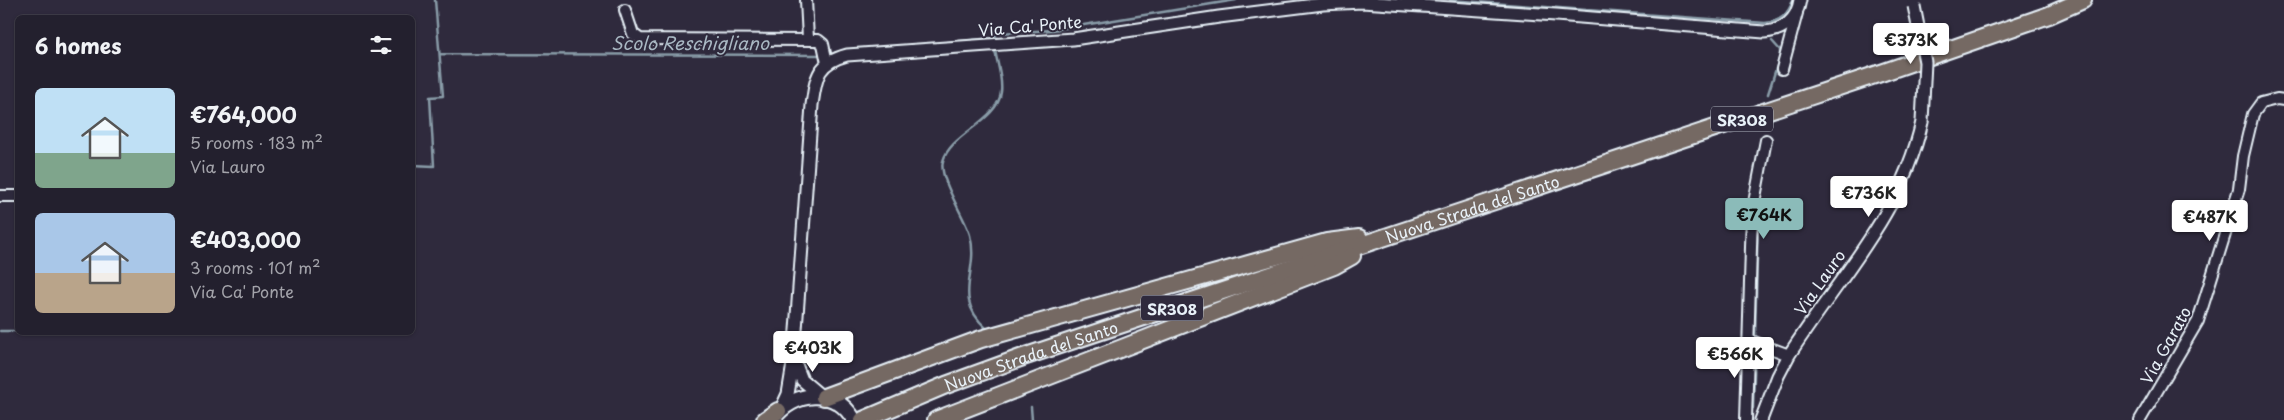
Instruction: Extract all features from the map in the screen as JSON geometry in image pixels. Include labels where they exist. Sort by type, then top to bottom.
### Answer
[{"type":"highway","name":"Nuova Strada del Santo","points":[[863,420],[946,385],[1031,354],[1884,72],[2049,15],[2083,0]]},
{"type":"highway","points":[[823,396],[981,339],[1147,291],[1327,242],[1398,232]]},
{"type":"highway","points":[[936,420],[1334,266],[1398,232]]},
{"type":"main road","points":[[774,415],[800,397],[823,396],[844,407],[854,420]]},
{"type":"street","points":[[806,0],[808,39]]},
{"type":"street","points":[[1782,69],[1800,0]]},
{"type":"street","name":"Via Ca' Ponte","points":[[827,63],[848,55],[1073,39],[1220,17],[1339,3],[1391,3],[1771,32]]},
{"type":"street","name":"Via Lauro","points":[[1761,420],[1778,376],[1789,355],[1874,234],[1892,204],[1913,155],[1922,122],[1924,62],[1914,3]]},
{"type":"street","points":[[625,10],[633,34],[640,39],[717,41],[808,39],[818,40],[823,44],[827,63],[816,80],[812,105],[794,358],[788,394],[774,415]]},
{"type":"street","points":[[1771,32],[1785,26],[1797,13]]},
{"type":"street","points":[[1771,32],[1785,41],[1788,49]]},
{"type":"street","name":"Via Garato","points":[[2140,420],[2198,321],[2238,189],[2243,156],[2253,114],[2261,103],[2277,99],[2284,100]]},
{"type":"street","points":[[1746,420],[1750,340],[1752,213],[1766,140]]},
{"type":"street","points":[[0,196],[15,196]]},
{"type":"street","points":[[1750,340],[1789,355]]},
{"type":"street","points":[[794,358],[802,380],[823,396]]},
{"type":"waterway","points":[[415,165],[434,166],[430,97],[443,96],[435,0]]},
{"type":"waterway","points":[[950,42],[993,38],[999,33],[1053,30],[1236,0]]},
{"type":"waterway","points":[[1450,0],[1765,23],[1783,17],[1789,10],[1793,0]]},
{"type":"waterway","points":[[1768,94],[1780,56],[1780,50],[1772,41]]},
{"type":"waterway","points":[[986,328],[970,305],[968,295],[972,261],[970,235],[944,177],[943,161],[947,151],[992,111],[998,102],[1001,82],[995,50]]},
{"type":"waterway","name":"Scolo Reschigliano","points":[[440,54],[823,55]]},
{"type":"waterway","points":[[1755,339],[1758,218]]},
{"type":"waterway","points":[[0,331],[15,331]]},
{"type":"waterway","points":[[1753,408],[1755,347]]},
{"type":"waterway","points":[[1031,407],[1032,420]]}]
